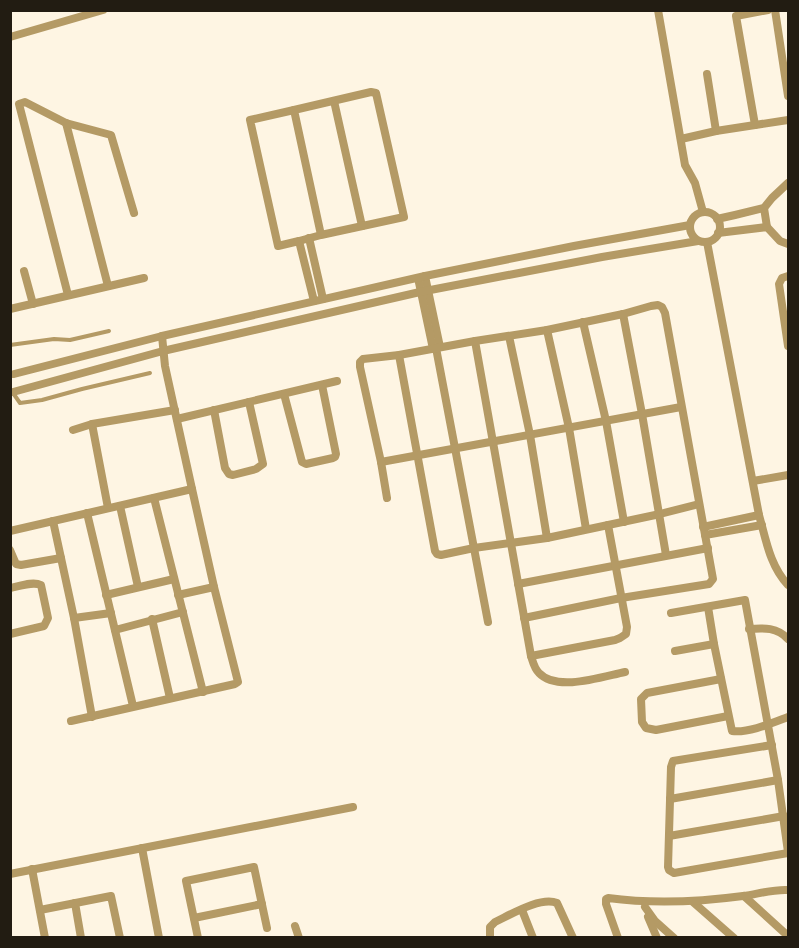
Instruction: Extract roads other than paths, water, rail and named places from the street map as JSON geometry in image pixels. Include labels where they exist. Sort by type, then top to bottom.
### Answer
[{"type":"street","points":[[658,10],[685,165],[695,183],[703,212]]},
{"type":"street","points":[[755,125],[736,13],[768,10]]},
{"type":"street","points":[[775,10],[789,96]]},
{"type":"street","points":[[10,37],[97,11]]},
{"type":"street","points":[[708,74],[716,131]]},
{"type":"street","points":[[371,92],[376,93],[404,217],[278,246],[250,120],[334,101],[371,92]]},
{"type":"street","points":[[334,101],[362,226]]},
{"type":"street","points":[[68,296],[19,104],[25,102],[66,123],[111,135],[134,213]]},
{"type":"street","points":[[294,110],[321,235]]},
{"type":"street","points":[[681,139],[716,131],[789,120]]},
{"type":"street","points":[[66,123],[108,286]]},
{"type":"street","points":[[717,219],[764,208],[789,183]]},
{"type":"street","points":[[764,208],[767,227],[780,241],[789,244]]},
{"type":"street","points":[[12,393],[163,351],[424,291],[602,256],[698,241],[707,242],[716,238],[718,233],[719,223],[713,215],[703,212],[691,220],[691,234],[698,241]]},
{"type":"street","points":[[12,393],[17,380],[12,373],[421,277],[690,225]]},
{"type":"street","points":[[718,233],[767,227]]},
{"type":"street","points":[[309,238],[323,299]]},
{"type":"street","points":[[299,241],[314,301]]},
{"type":"street","points":[[707,242],[759,515],[773,562],[782,579],[789,585]]},
{"type":"street","points":[[24,271],[33,304]]},
{"type":"street","points":[[789,276],[782,278],[779,284],[787,321],[789,346]]},
{"type":"street","points":[[421,277],[488,622]]},
{"type":"street","points":[[10,309],[144,278]]},
{"type":"street","points":[[387,498],[360,362],[363,358],[399,355],[476,340],[547,330],[651,306],[662,307],[665,313],[713,579],[709,584],[621,598],[524,618]]},
{"type":"street","points":[[623,314],[666,555]]},
{"type":"street","points":[[584,322],[606,422],[624,522]]},
{"type":"street","points":[[547,330],[586,529]]},
{"type":"street","points":[[71,721],[203,692],[237,682],[192,489],[163,351],[162,336]]},
{"type":"street","points":[[509,336],[530,435],[547,538]]},
{"type":"street","points":[[476,340],[524,618],[535,668],[547,679],[568,683],[625,672]]},
{"type":"street","points":[[399,355],[437,554],[547,538],[699,504]]},
{"type":"street","points":[[82,357],[86,372]]},
{"type":"street","points":[[177,419],[337,381]]},
{"type":"street","points":[[284,394],[302,462],[306,464],[333,458],[336,454],[322,385]]},
{"type":"street","points":[[214,410],[225,468],[233,475],[256,470],[263,464],[249,402]]},
{"type":"street","points":[[381,462],[681,407]]},
{"type":"street","points":[[73,430],[92,424],[175,410]]},
{"type":"street","points":[[92,424],[108,508]]},
{"type":"street","points":[[753,481],[789,475]]},
{"type":"street","points":[[10,531],[192,489]]},
{"type":"street","points":[[154,498],[203,692]]},
{"type":"street","points":[[120,506],[138,587]]},
{"type":"street","points":[[87,513],[133,706]]},
{"type":"street","points":[[704,531],[759,515]]},
{"type":"street","points":[[53,521],[92,717]]},
{"type":"street","points":[[531,656],[615,640],[623,637],[627,632],[608,525]]},
{"type":"street","points":[[704,531],[762,525]]},
{"type":"street","points":[[518,584],[708,548]]},
{"type":"street","points":[[10,550],[16,564],[21,565],[62,558]]},
{"type":"street","points":[[106,595],[174,579]]},
{"type":"street","points":[[10,588],[34,583],[42,585],[48,618],[44,626],[10,634]]},
{"type":"street","points":[[178,596],[214,587]]},
{"type":"street","points":[[671,613],[745,600],[772,744],[789,853],[674,873],[669,870],[670,799],[672,763],[675,759],[772,744]]},
{"type":"street","points":[[708,607],[732,731],[768,725],[789,717]]},
{"type":"street","points":[[115,630],[183,612]]},
{"type":"street","points":[[74,618],[111,614]]},
{"type":"street","points":[[152,619],[170,698]]},
{"type":"street","points":[[749,628],[779,631],[789,639]]},
{"type":"street","points":[[675,651],[714,644]]},
{"type":"street","points":[[721,679],[647,693],[641,699],[642,722],[646,729],[656,730],[728,716]]},
{"type":"street","points":[[670,799],[778,780]]},
{"type":"street","points":[[10,874],[353,807]]},
{"type":"street","points":[[669,836],[784,816]]},
{"type":"street","points":[[142,848],[159,938]]},
{"type":"street","points":[[198,938],[186,881],[254,867],[267,928]]},
{"type":"street","points":[[32,869],[45,938]]},
{"type":"street","points":[[618,938],[606,899],[643,904],[693,902],[788,890]]},
{"type":"street","points":[[40,910],[111,896],[120,938]]},
{"type":"street","points":[[744,896],[789,936]]},
{"type":"street","points":[[490,938],[490,927],[495,922],[547,901],[557,903],[573,938]]},
{"type":"street","points":[[693,902],[734,938]]},
{"type":"street","points":[[75,903],[81,938]]},
{"type":"street","points":[[194,918],[262,904]]},
{"type":"street","points":[[643,904],[657,938]]},
{"type":"street","points":[[643,904],[655,921],[674,938]]},
{"type":"street","points":[[522,910],[533,938]]},
{"type":"street","points":[[295,926],[299,938]]},
{"type":"lane","points":[[10,345],[54,339],[70,340],[109,331]]},
{"type":"lane","points":[[12,393],[20,403],[42,400],[150,373]]}]
